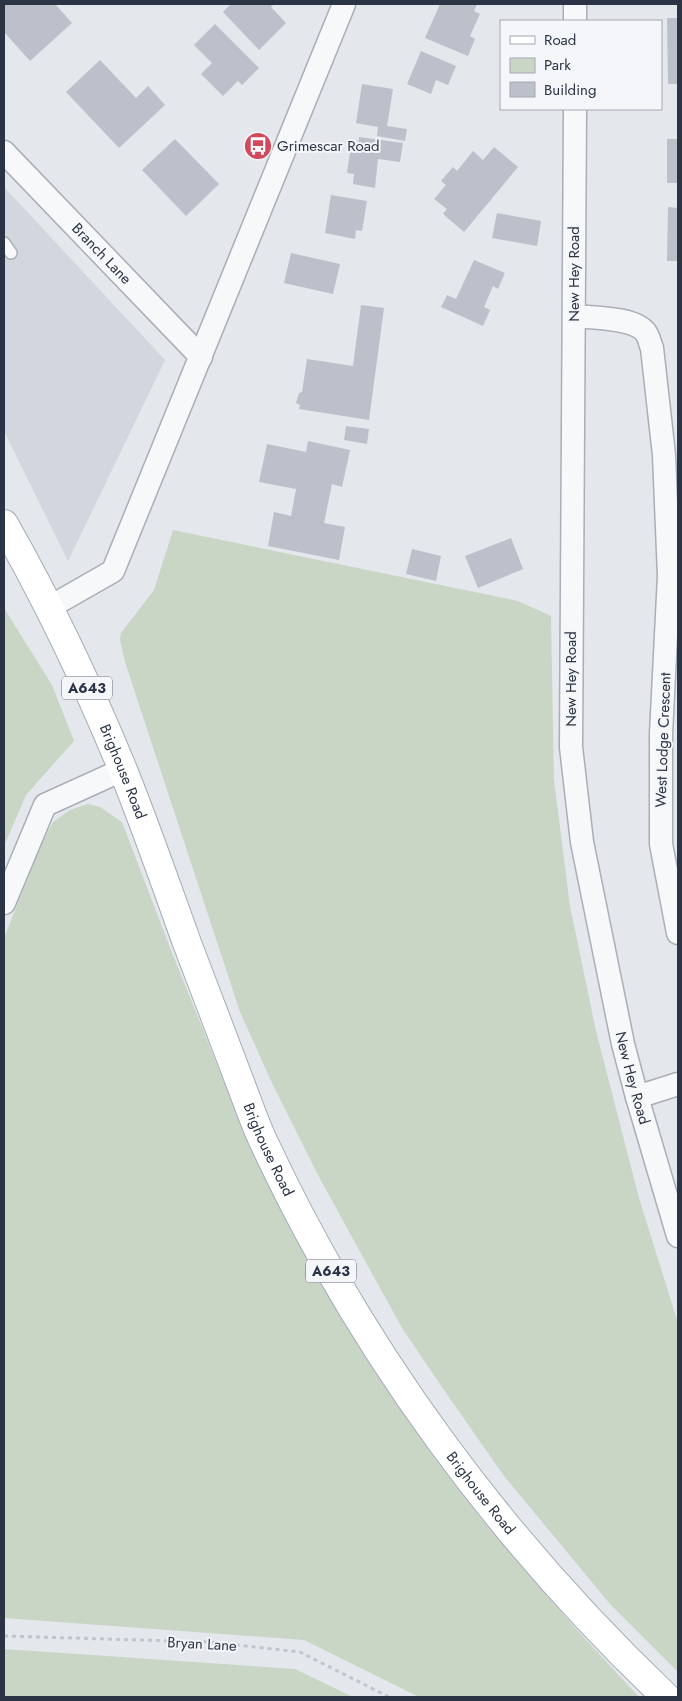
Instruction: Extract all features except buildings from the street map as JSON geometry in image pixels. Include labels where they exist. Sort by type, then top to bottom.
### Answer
[{"type":"main road","name":"Brighouse Road","points":[[4,524],[50,606],[122,770],[265,1145],[320,1252],[360,1321],[401,1385],[453,1458],[505,1524],[566,1595],[627,1660],[666,1697]]},
{"type":"street","points":[[50,606],[113,571],[344,4]]},
{"type":"street","points":[[575,4],[575,20]]},
{"type":"street","name":"New Hey Road","points":[[575,110],[571,747],[582,842],[621,1034],[637,1097],[678,1236]]},
{"type":"street","name":"Branch Lane","points":[[4,152],[201,357]]},
{"type":"street","name":"West Lodge Crescent","points":[[574,316],[622,321],[635,326],[647,334],[652,348],[671,455],[670,576],[661,734],[661,844],[678,933]]},
{"type":"street","points":[[4,903],[46,804],[122,770]]},
{"type":"street","points":[[637,1097],[678,1084]]},
{"type":"lane","points":[[4,243],[11,253]]},
{"type":"path","name":"Bryan Lane","points":[[4,1636],[209,1642],[300,1652],[389,1697]]},
{"type":"shaded area","points":[[4,187],[165,360],[68,561],[4,431]]},
{"type":"green space","points":[[173,530],[518,601],[551,616],[554,780],[570,906],[596,1031],[639,1198],[678,1323],[678,1672],[610,1604],[504,1476],[402,1328],[319,1177],[272,1083],[240,1012],[125,662],[120,640],[121,633],[154,590]]},
{"type":"green space","points":[[4,608],[52,685],[74,741],[26,795],[4,846]]},
{"type":"green space","points":[[88,804],[100,807],[122,822],[222,1077],[295,1231],[359,1346],[444,1470],[483,1521],[576,1629],[639,1697],[419,1697],[304,1640],[4,1618],[4,938],[41,845],[53,822],[70,810]]},
{"type":"green space","points":[[4,1649],[295,1669],[353,1697],[4,1697]]},
{"type":"place","name":"Grimescar Road","points":[[258,146]]}]
